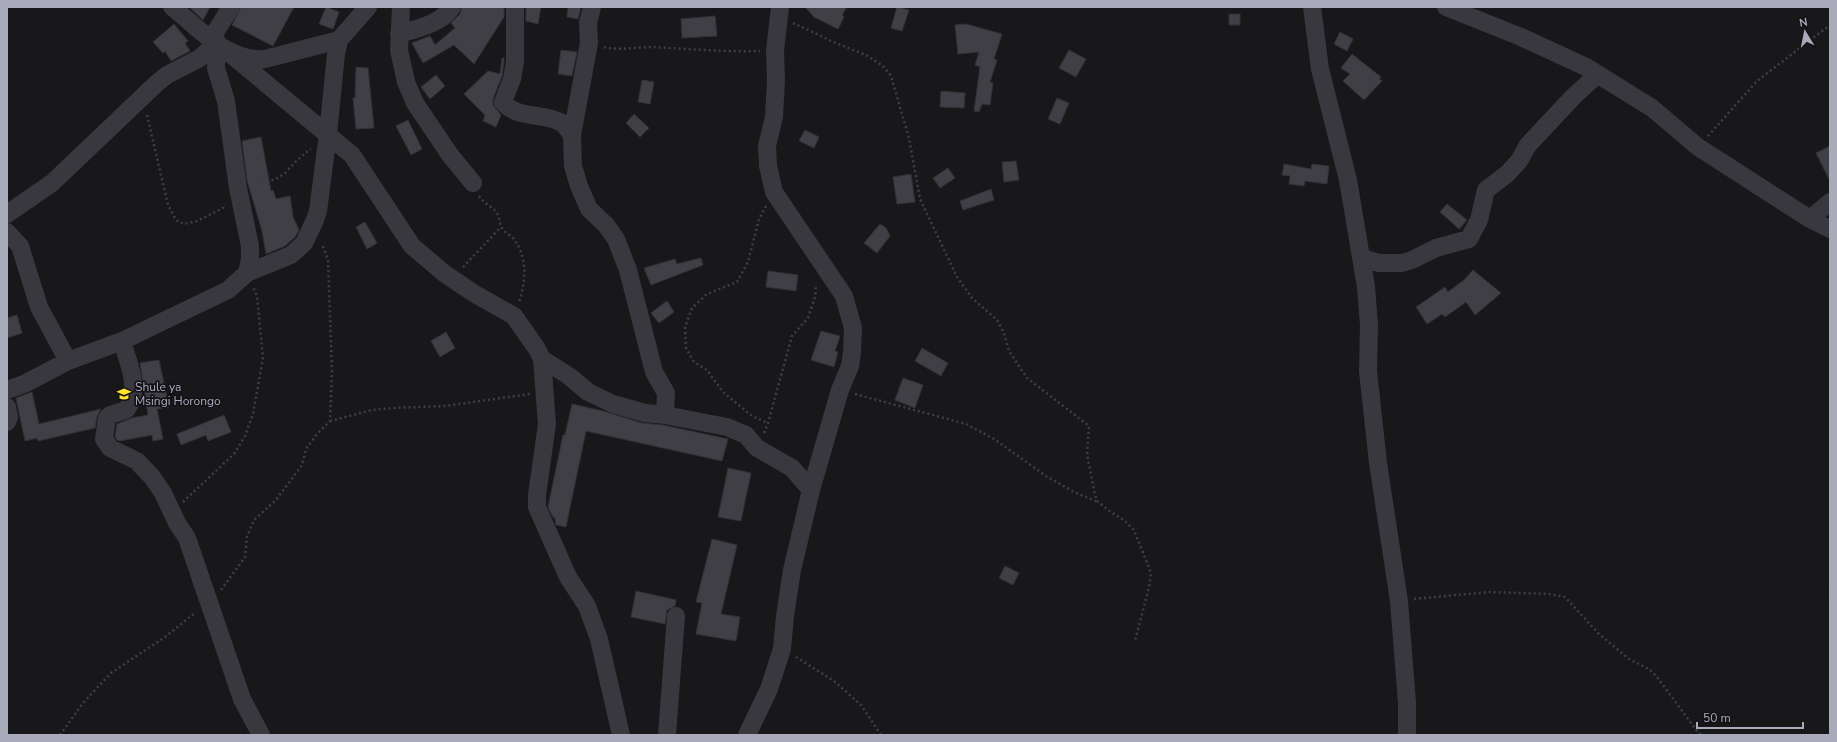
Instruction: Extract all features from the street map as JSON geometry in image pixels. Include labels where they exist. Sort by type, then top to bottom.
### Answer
[{"type":"street","points":[[172,7],[219,44],[327,138],[352,155],[412,246],[452,279],[514,316],[537,348],[542,359],[547,424],[537,496],[538,507],[568,577],[588,606],[599,639],[621,735]]},
{"type":"street","points":[[231,7],[219,44],[216,68],[226,101],[238,188],[250,246],[250,259],[247,273]]},
{"type":"street","points":[[7,390],[24,384],[68,362],[122,341],[228,290],[247,273],[291,256],[304,243],[315,220],[322,187],[336,54],[339,40],[368,7]]},
{"type":"street","points":[[401,7],[399,56],[406,82],[415,103],[450,155],[473,183]]},
{"type":"street","points":[[400,34],[422,28],[441,19],[452,7]]},
{"type":"street","points":[[515,7],[515,62],[512,79],[503,102],[508,108],[520,113],[560,122],[572,135]]},
{"type":"street","points":[[592,7],[588,23],[589,44],[572,135],[572,155],[579,186],[589,209],[606,225],[616,239],[622,254],[634,291],[654,372],[666,393],[665,415]]},
{"type":"street","points":[[1312,7],[1320,69],[1348,180],[1366,288],[1369,325],[1368,370],[1378,463],[1399,600],[1407,703],[1407,735]]},
{"type":"street","points":[[1446,7],[1521,37],[1579,63],[1652,108],[1698,147],[1810,219],[1830,229]]},
{"type":"street","points":[[747,735],[769,689],[782,649],[792,570],[812,490],[840,390],[850,366],[852,352],[853,328],[844,296],[774,192],[768,166],[768,146],[774,117],[776,80],[774,51],[780,12]]},
{"type":"street","points":[[219,44],[252,59],[265,59],[339,40]]},
{"type":"street","points":[[7,214],[52,182],[167,75],[200,58],[219,44]]},
{"type":"street","points":[[1361,258],[1379,263],[1402,263],[1412,260],[1436,248],[1469,239],[1478,220],[1486,190],[1507,174],[1519,161],[1528,145],[1573,97],[1598,74]]},
{"type":"street","points":[[1810,219],[1830,202]]},
{"type":"street","points":[[7,232],[20,246],[39,307],[68,362]]},
{"type":"street","points":[[122,341],[134,387],[133,398],[126,410],[110,415],[107,418],[104,439],[110,448],[137,461],[163,492],[177,523],[187,538],[242,699],[261,735]]},
{"type":"street","points":[[542,359],[569,376],[588,392],[613,404],[645,413],[665,415],[727,427],[746,435],[757,448],[792,468],[812,490]]},
{"type":"street","points":[[7,407],[9,417],[7,422]]},
{"type":"street","points":[[667,735],[676,616]]},
{"type":"path","points":[[780,12],[838,44],[866,55],[883,66],[891,76],[909,138],[920,199],[938,234],[950,264],[972,298],[996,320],[1004,333],[1009,350],[1027,378],[1088,426],[1087,454],[1095,495],[1098,502]]},
{"type":"path","points":[[1698,147],[1757,81],[1830,25]]},
{"type":"path","points":[[589,44],[612,49],[694,48],[721,52],[774,51]]},
{"type":"path","points":[[147,94],[147,117],[168,205],[176,220],[184,224],[197,221],[223,208],[238,188],[263,184],[276,178],[287,171],[299,157],[327,138]]},
{"type":"path","points":[[473,183],[483,202],[497,214],[501,227],[517,245],[525,267],[523,284],[514,316]]},
{"type":"path","points":[[768,424],[752,416],[723,392],[707,370],[694,362],[686,348],[686,327],[692,308],[707,294],[737,282],[748,262],[759,219],[774,192]]},
{"type":"path","points":[[315,220],[328,260],[332,370],[330,421]]},
{"type":"path","points":[[452,279],[501,227]]},
{"type":"path","points":[[173,512],[234,454],[245,436],[253,414],[264,358],[257,296],[247,273]]},
{"type":"path","points":[[757,448],[768,424],[792,336],[808,318],[814,305],[816,286],[815,279]]},
{"type":"path","points":[[840,390],[966,424],[994,439],[1046,476],[1074,492],[1098,502],[1124,520],[1134,530],[1151,573],[1149,587],[1135,641]]},
{"type":"path","points":[[60,735],[83,703],[111,673],[165,637],[208,603],[219,592],[245,557],[247,537],[254,520],[276,500],[302,465],[306,449],[330,421],[372,410],[445,406],[544,392]]},
{"type":"path","points":[[1399,600],[1489,592],[1549,594],[1565,597],[1598,633],[1629,659],[1649,669],[1657,677],[1701,735]]},
{"type":"path","points":[[782,649],[834,681],[861,705],[881,735]]},
{"type":"building","points":[[189,7],[210,7],[203,20]]},
{"type":"building","points":[[241,7],[294,7],[273,46],[232,25]]},
{"type":"building","points":[[326,7],[339,12],[333,29],[319,24]]},
{"type":"building","points":[[462,7],[504,7],[504,17],[474,64],[454,45],[423,63],[412,43],[430,36],[435,45],[455,28],[451,23],[460,14]]},
{"type":"building","points":[[526,7],[541,7],[538,24],[526,21]]},
{"type":"building","points":[[568,7],[581,7],[578,19],[567,17]]},
{"type":"building","points":[[805,7],[847,7],[842,15],[844,17],[838,29],[814,17]]},
{"type":"building","points":[[897,7],[909,10],[902,31],[891,28]]},
{"type":"building","points":[[1229,14],[1240,14],[1240,25],[1229,25]]},
{"type":"building","points":[[715,16],[717,36],[682,38],[681,19]]},
{"type":"building","points":[[174,24],[188,41],[185,43],[190,51],[171,61],[165,51],[163,53],[153,42]]},
{"type":"building","points":[[966,24],[1002,34],[994,59],[997,60],[990,82],[993,83],[990,105],[982,104],[979,112],[974,111],[980,67],[975,65],[979,52],[958,54],[955,25]]},
{"type":"building","points":[[1340,32],[1353,39],[1347,51],[1334,44]]},
{"type":"building","points":[[561,50],[577,52],[572,76],[558,74]]},
{"type":"building","points":[[1069,50],[1086,59],[1076,77],[1059,68]]},
{"type":"building","points":[[1352,54],[1381,77],[1379,79],[1382,81],[1364,100],[1343,81],[1350,74],[1341,68]]},
{"type":"building","points":[[502,58],[504,58],[504,61],[502,76],[493,99],[493,105],[501,115],[496,127],[483,121],[485,115],[464,94],[488,71],[500,74]]},
{"type":"building","points":[[356,67],[368,68],[374,128],[356,129],[353,98],[355,98]]},
{"type":"building","points":[[436,75],[445,86],[430,99],[421,87]]},
{"type":"building","points":[[642,80],[654,82],[650,104],[638,102]]},
{"type":"building","points":[[941,91],[965,93],[964,108],[940,107]]},
{"type":"building","points":[[1057,98],[1069,103],[1060,124],[1048,119]]},
{"type":"building","points":[[634,114],[649,128],[640,137],[626,123]]},
{"type":"building","points":[[408,120],[422,149],[411,155],[396,126]]},
{"type":"building","points":[[805,130],[819,137],[814,148],[799,141]]},
{"type":"building","points":[[261,137],[271,191],[273,190],[276,199],[290,196],[293,217],[299,230],[295,237],[285,246],[266,254],[262,231],[247,180],[242,141]]},
{"type":"building","points":[[1830,146],[1830,181],[1816,153]]},
{"type":"building","points":[[1016,161],[1019,180],[1004,182],[1002,162]]},
{"type":"building","points":[[1284,164],[1311,169],[1312,164],[1329,166],[1327,184],[1305,181],[1304,186],[1289,184],[1290,176],[1282,175]]},
{"type":"building","points":[[948,168],[955,178],[940,188],[933,178]]},
{"type":"building","points":[[911,174],[915,202],[897,204],[893,177]]},
{"type":"building","points":[[991,189],[994,200],[963,210],[960,201]]},
{"type":"building","points":[[1447,204],[1467,220],[1459,229],[1440,212]]},
{"type":"building","points":[[365,222],[377,243],[367,249],[356,227]]},
{"type":"building","points":[[880,224],[886,228],[890,236],[877,253],[864,243]]},
{"type":"building","points":[[701,258],[703,265],[651,285],[644,268],[675,259],[677,264]]},
{"type":"building","points":[[1473,270],[1501,293],[1475,315],[1466,302],[1445,317],[1442,314],[1427,324],[1416,307],[1445,287],[1448,292],[1464,280]]},
{"type":"building","points":[[768,271],[798,275],[796,291],[766,287]]},
{"type":"building","points":[[667,301],[674,312],[659,323],[651,313]]},
{"type":"building","points":[[17,315],[22,333],[7,338],[7,318]]},
{"type":"building","points":[[821,331],[840,336],[835,351],[838,352],[834,367],[811,360]]},
{"type":"building","points":[[446,332],[455,348],[440,357],[431,341]]},
{"type":"building","points":[[922,348],[948,363],[941,376],[915,361]]},
{"type":"building","points":[[159,360],[169,407],[157,409],[163,439],[153,441],[152,435],[120,441],[117,440],[115,437],[117,424],[132,418],[148,415],[140,363]]},
{"type":"building","points":[[903,378],[923,385],[915,408],[895,400]]},
{"type":"building","points":[[32,392],[39,424],[101,409],[97,416],[95,428],[38,441],[37,438],[25,441],[16,398]]},
{"type":"building","points":[[572,404],[603,411],[642,423],[663,425],[728,439],[722,461],[586,431],[566,527],[556,525],[555,518],[548,507],[563,435],[565,435]]},
{"type":"building","points":[[224,415],[231,432],[208,441],[206,435],[181,445],[177,434]]},
{"type":"building","points":[[728,468],[751,473],[741,521],[718,517]]},
{"type":"building","points":[[712,539],[737,545],[721,614],[740,617],[736,641],[696,634],[702,603],[696,602]]},
{"type":"building","points":[[1005,566],[1019,573],[1013,585],[999,578]]},
{"type":"building","points":[[636,591],[676,600],[675,606],[667,610],[665,624],[631,617]]},
{"type":"place","name":"Shule ya Msingi Horongo","points":[[124,394]]}]
